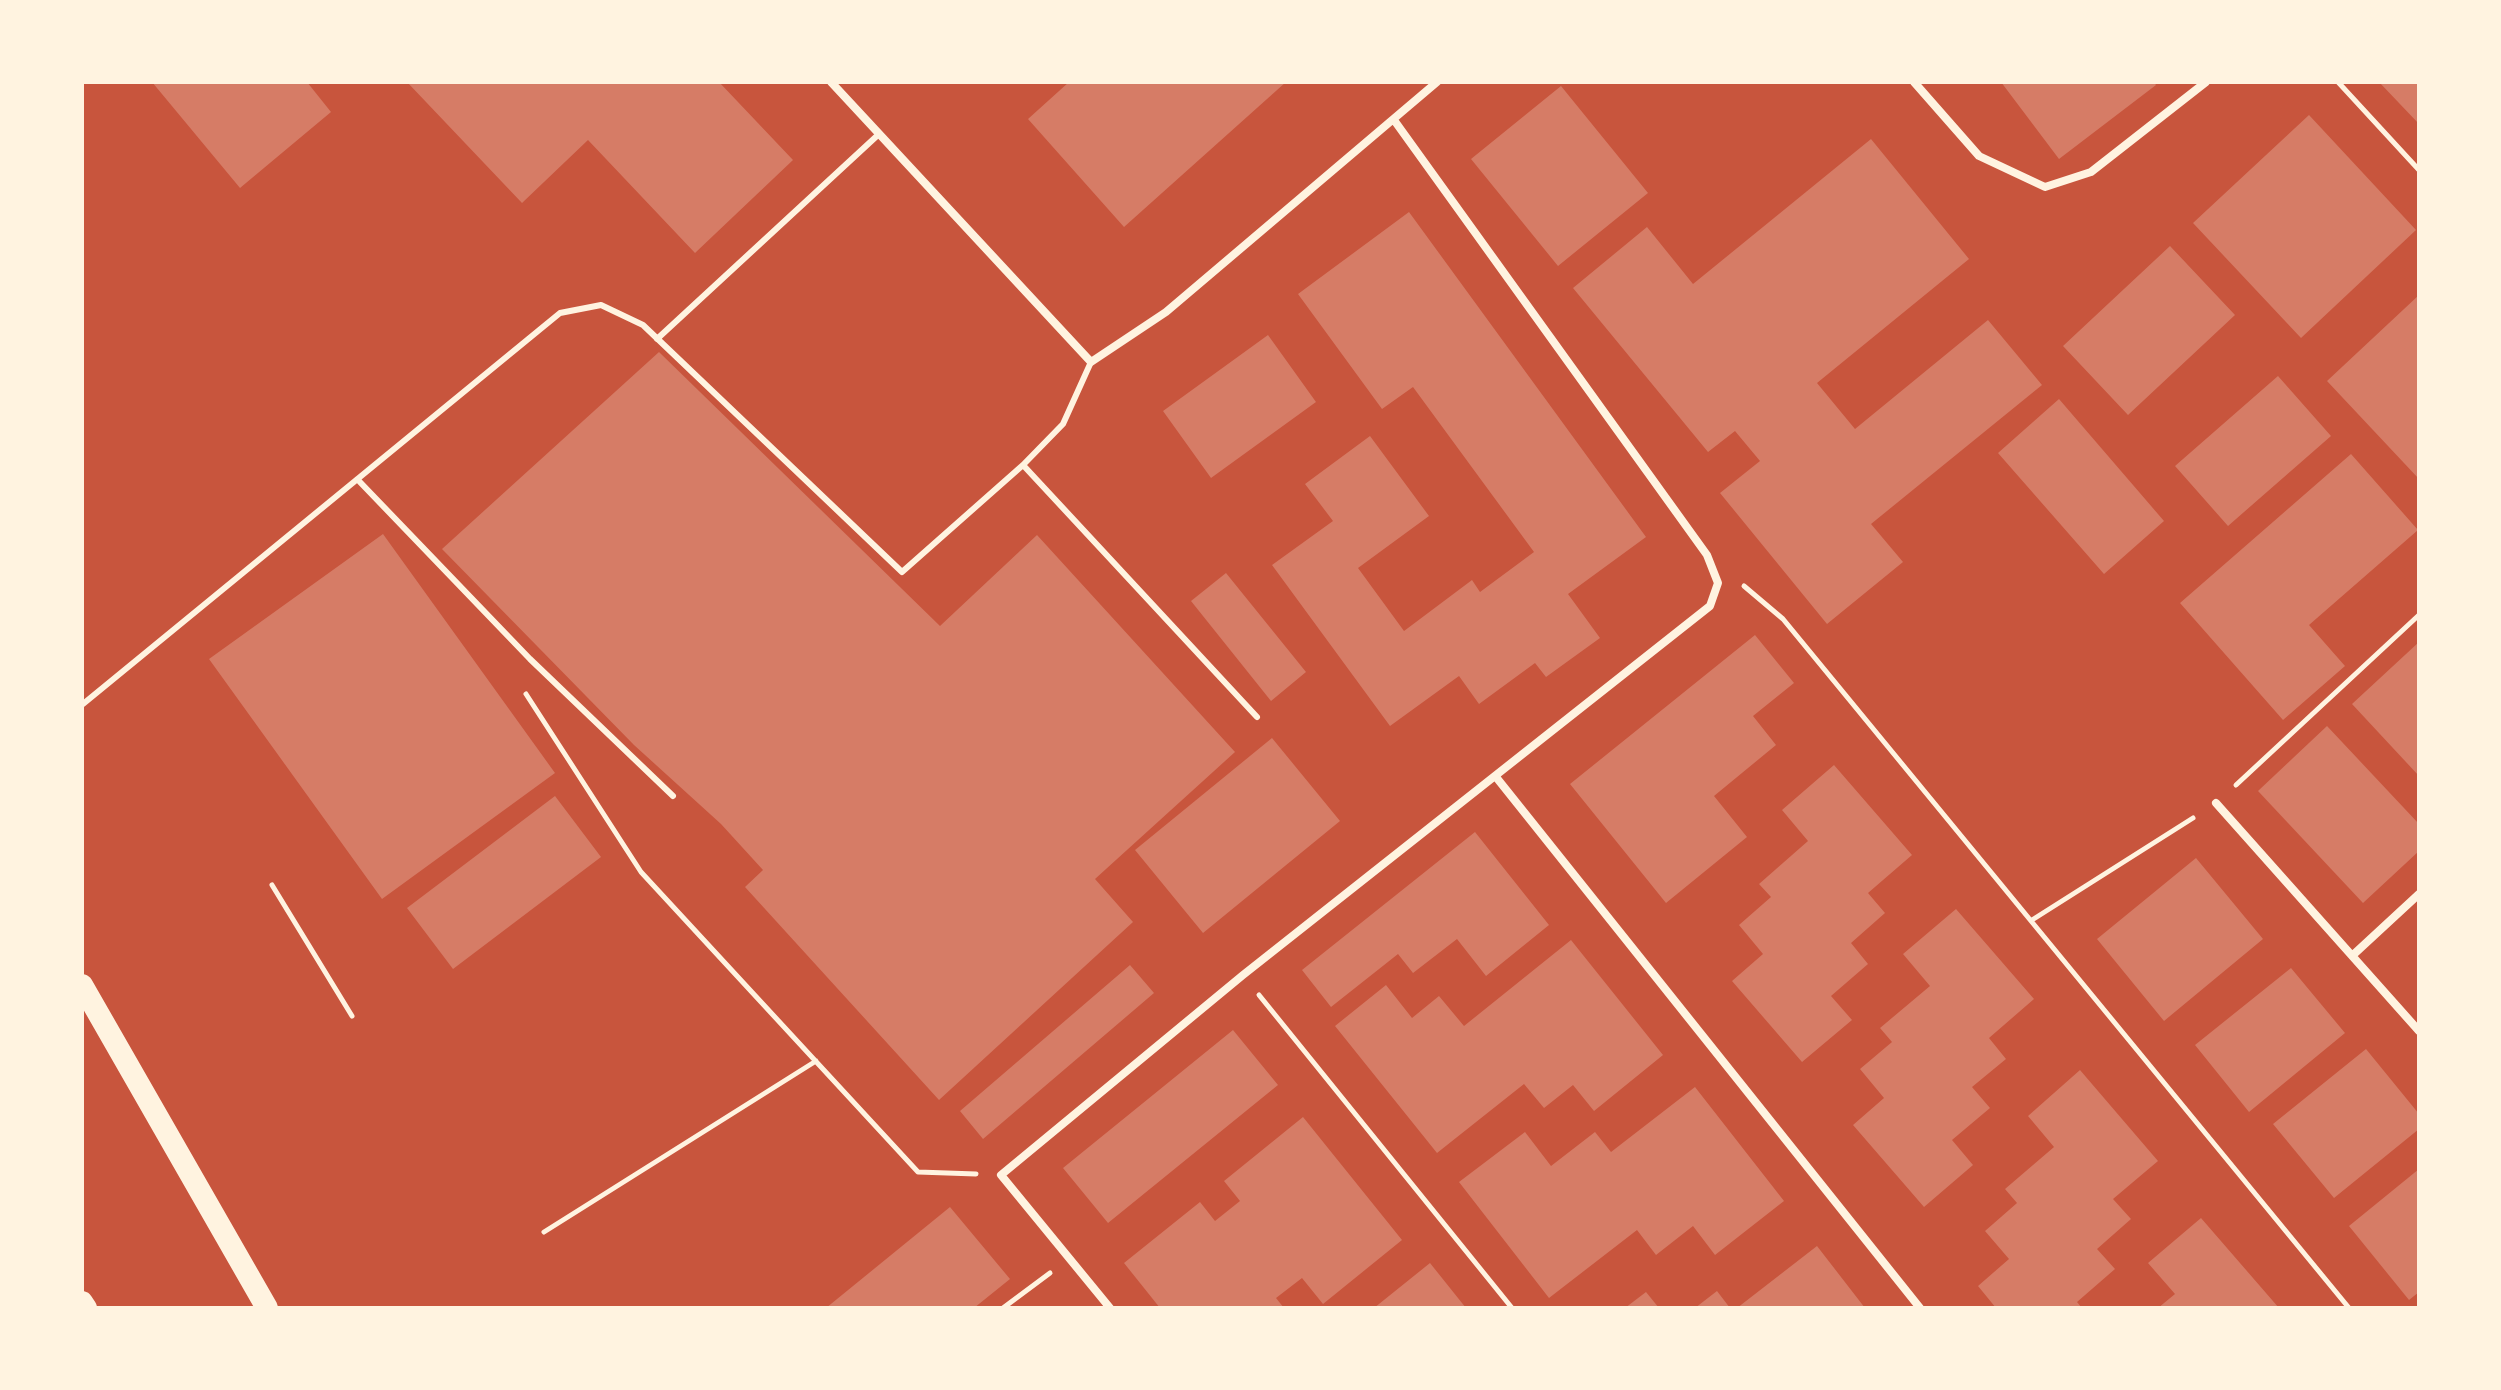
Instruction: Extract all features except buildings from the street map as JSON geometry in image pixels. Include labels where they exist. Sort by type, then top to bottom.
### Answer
[{"type":"highway","points":[[82,985],[267,1308]]},
{"type":"highway","points":[[82,1302],[86,1308]]},
{"type":"street","points":[[831,82],[1091,362],[1166,312],[1437,82]]},
{"type":"street","points":[[1914,82],[1979,156],[2045,187],[2091,172],[2206,82]]},
{"type":"street","points":[[1110,1308],[1001,1175],[1243,975],[1710,606],[1718,583],[1707,555],[1394,120]]},
{"type":"street","points":[[1496,777],[1920,1308]]},
{"type":"street","points":[[2216,803],[2419,1031]]},
{"type":"street","points":[[2353,955],[2419,894]]},
{"type":"lane","points":[[657,339],[879,134]]},
{"type":"lane","points":[[83,704],[560,313],[601,305],[643,325],[902,572],[1023,465],[1063,424],[1091,362]]},
{"type":"lane","points":[[1023,465],[1257,717]]},
{"type":"lane","points":[[358,480],[530,659],[673,796]]},
{"type":"path","points":[[2338,82],[2419,170]]},
{"type":"path","points":[[1707,555],[1783,619],[2349,1308]]},
{"type":"path","points":[[2032,920],[2216,803],[2419,615]]},
{"type":"path","points":[[530,659],[517,681],[641,872],[918,1172],[1001,1175]]},
{"type":"path","points":[[272,885],[352,1016]]},
{"type":"path","points":[[1243,975],[1512,1308]]},
{"type":"path","points":[[544,1232],[816,1061]]},
{"type":"path","points":[[1003,1308],[1069,1258]]}]
